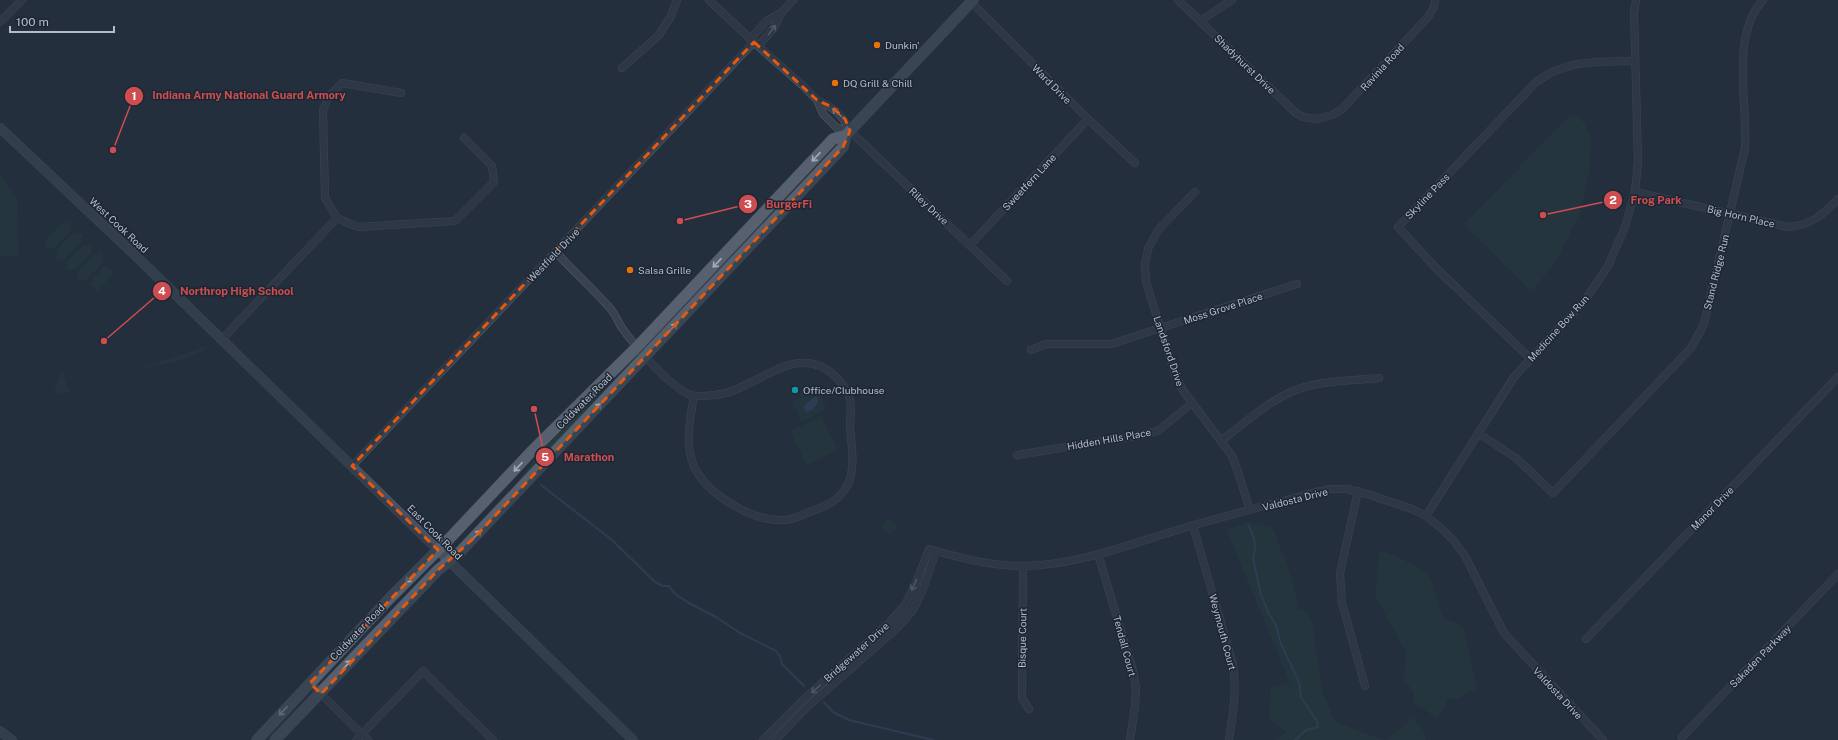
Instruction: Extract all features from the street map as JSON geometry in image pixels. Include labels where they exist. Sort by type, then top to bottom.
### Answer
[{"type":"main road","name":"Coldwater Road","points":[[276,740],[427,581],[464,548],[646,357],[842,147],[848,133],[972,1]]},
{"type":"main road","name":"West Cook Road","points":[[0,128],[139,259],[221,340]]},
{"type":"main road","name":"Coldwater Road","points":[[257,740],[384,604],[438,550],[531,452],[637,348],[833,139],[848,133]]},
{"type":"main road","name":"East Cook Road","points":[[221,340],[438,550],[627,738]]},
{"type":"main road","points":[[0,731],[12,740]]},
{"type":"street","points":[[0,22],[22,0]]},
{"type":"street","points":[[622,68],[659,35],[671,16],[677,0]]},
{"type":"street","name":"Riley Drive","points":[[709,0],[817,100],[832,107],[845,119],[848,133]]},
{"type":"street","points":[[754,43],[774,28],[782,12],[793,0]]},
{"type":"street","name":"Shadyhurst Drive","points":[[1178,0],[1296,113],[1303,117],[1317,119]]},
{"type":"street","points":[[1200,21],[1232,0]]},
{"type":"street","name":"Ravinia Road","points":[[1317,119],[1332,115],[1352,99],[1428,17],[1434,7],[1435,0]]},
{"type":"street","name":"Medicine Bow Run","points":[[1426,516],[1514,377],[1586,299],[1608,266],[1626,227],[1635,192],[1638,161],[1634,13],[1636,0]]},
{"type":"street","name":"Stand Ridge Run","points":[[1478,433],[1516,458],[1553,493],[1691,348],[1704,324],[1745,148],[1744,40],[1749,22],[1757,7],[1763,0]]},
{"type":"street","name":"Ward Drive","points":[[972,1],[1088,119],[1135,163]]},
{"type":"street","points":[[754,43],[767,21],[782,12]]},
{"type":"street","name":"Westfield Drive","points":[[352,466],[754,43]]},
{"type":"street","name":"Skyline Pass","points":[[1530,358],[1436,268],[1398,227],[1536,82],[1547,74],[1562,67],[1583,63],[1635,62]]},
{"type":"street","points":[[401,94],[342,83],[329,96],[322,110],[325,198],[337,218],[358,227],[456,221],[494,182],[492,166],[464,138]]},
{"type":"street","name":"Riley Drive","points":[[817,100],[823,114],[837,128],[848,133],[1007,280]]},
{"type":"street","name":"Sweetfern Lane","points":[[970,245],[1088,119]]},
{"type":"street","name":"Landsford Drive","points":[[1195,192],[1158,230],[1148,249],[1145,264],[1146,282],[1175,374],[1182,389],[1232,456],[1250,510]]},
{"type":"street","name":"Big Horn Place","points":[[1635,192],[1788,227],[1800,227],[1813,222],[1838,199]]},
{"type":"street","points":[[221,340],[337,218]]},
{"type":"street","points":[[556,252],[611,308],[622,328],[637,348],[670,382],[694,396],[731,392],[791,364],[806,362],[821,366],[833,374],[843,384],[850,400],[852,466],[849,482],[834,501],[823,507],[786,520],[770,520],[756,517],[716,494],[703,481],[694,464],[688,441],[689,421],[694,396]]},
{"type":"street","name":"Moss Grove Place","points":[[1031,350],[1046,344],[1111,344],[1297,284]]},
{"type":"street","name":"Manor Drive","points":[[1586,639],[1838,377]]},
{"type":"street","points":[[1221,441],[1279,398],[1293,391],[1316,385],[1379,378]]},
{"type":"street","name":"Hidden Hills Place","points":[[1017,455],[1142,435],[1158,431],[1192,403]]},
{"type":"street","name":"Valdosta Drive","points":[[932,550],[968,560],[1023,566],[1051,564],[1098,554],[1312,493],[1330,489],[1358,491],[1399,504],[1426,516],[1454,541],[1465,556],[1498,623],[1511,643],[1602,740]]},
{"type":"street","points":[[1358,491],[1340,573],[1342,603],[1365,686]]},
{"type":"street","name":"Weymouth Court","points":[[1193,526],[1233,664],[1236,684],[1235,703],[1229,740]]},
{"type":"street","name":"Bridgewater Drive","points":[[763,740],[801,702],[889,623],[905,605],[932,550]]},
{"type":"street","name":"Bridgewater Drive","points":[[775,740],[806,708],[895,630],[913,610],[923,589],[932,550]]},
{"type":"street","name":"Tendall Court","points":[[1098,554],[1133,671],[1136,688],[1130,740]]},
{"type":"street","name":"Bisque Court","points":[[1023,566],[1022,698],[1029,709]]},
{"type":"street","name":"Sakaden Parkway","points":[[1682,737],[1838,574]]},
{"type":"street","points":[[356,740],[423,671],[493,740]]},
{"type":"street","points":[[310,683],[368,740]]},
{"type":"highlighted area","points":[[754,42],[817,100],[832,107],[845,119],[850,131],[843,147],[474,538],[438,570],[321,694],[310,683],[438,550],[352,466]]},
{"type":"green space","points":[[1577,116],[1585,124],[1591,140],[1589,171],[1580,213],[1558,258],[1531,291],[1464,225],[1568,117]]},
{"type":"green space","points":[[0,174],[17,198],[18,256],[0,256]]},
{"type":"green space","points":[[67,221],[72,226],[69,229],[71,231],[53,249],[51,247],[48,250],[44,246],[47,243],[45,241],[62,223],[64,224]]},
{"type":"green space","points":[[78,232],[83,236],[80,240],[82,242],[64,259],[62,258],[59,261],[55,256],[58,253],[56,251],[73,233],[75,235]]},
{"type":"green space","points":[[89,243],[93,247],[91,250],[92,252],[75,270],[73,268],[70,271],[66,267],[68,264],[67,262],[84,244],[86,246]]},
{"type":"green space","points":[[100,253],[104,258],[102,261],[103,263],[86,280],[84,279],[81,282],[76,277],[79,274],[78,272],[95,254],[97,256]]},
{"type":"green space","points":[[106,265],[114,273],[97,291],[89,283]]},
{"type":"green space","points":[[205,347],[207,348],[184,359],[167,364],[141,368]]},
{"type":"green space","points":[[62,371],[70,392],[62,394],[54,392]]},
{"type":"green space","points":[[601,390],[569,431],[502,502],[539,454]]},
{"type":"green space","points":[[806,391],[808,394],[814,391],[818,392],[826,407],[823,411],[802,421],[792,402],[801,398],[800,394]]},
{"type":"green space","points":[[821,416],[838,450],[807,465],[790,431]]},
{"type":"green space","points":[[889,519],[897,527],[888,535],[881,527]]},
{"type":"green space","points":[[1249,522],[1272,527],[1290,573],[1299,609],[1305,610],[1312,621],[1322,690],[1335,722],[1383,740],[1275,740],[1286,733],[1269,717],[1271,688],[1290,683],[1227,530]]},
{"type":"green space","points":[[1380,550],[1417,567],[1429,577],[1432,582],[1443,618],[1463,626],[1477,688],[1459,698],[1448,699],[1444,709],[1437,718],[1414,703],[1414,693],[1404,679],[1406,652],[1375,595]]},
{"type":"green space","points":[[1413,717],[1425,733],[1425,740],[1387,740]]},
{"type":"water","points":[[816,397],[818,400],[815,406],[812,410],[806,412],[803,407]]},
{"type":"waterway","points":[[541,485],[612,540],[655,582],[663,586],[669,586],[675,594],[689,603],[716,617],[740,633],[776,651],[780,656],[782,664],[804,686]]},
{"type":"waterway","points":[[1249,526],[1254,538],[1255,548],[1253,558],[1261,595],[1269,614],[1276,625],[1281,644],[1299,682],[1301,697],[1317,721],[1318,727],[1306,730],[1295,740]]},
{"type":"waterway","points":[[824,702],[833,712],[849,720],[933,740]]},
{"type":"place","name":"Dunkin'","points":[[877,45]]},
{"type":"place","name":"DQ Grill & Chill","points":[[835,83]]},
{"type":"place","name":"Indiana Army National Guard Armory","points":[[113,150]]},
{"type":"place","name":"Frog Park","points":[[1543,215]]},
{"type":"place","name":"BurgerFi","points":[[680,221]]},
{"type":"place","name":"Salsa Grille","points":[[630,270]]},
{"type":"place","name":"Northrop High School","points":[[104,341]]},
{"type":"place","name":"Office/Clubhouse","points":[[795,390]]},
{"type":"place","name":"Marathon","points":[[534,409]]}]
